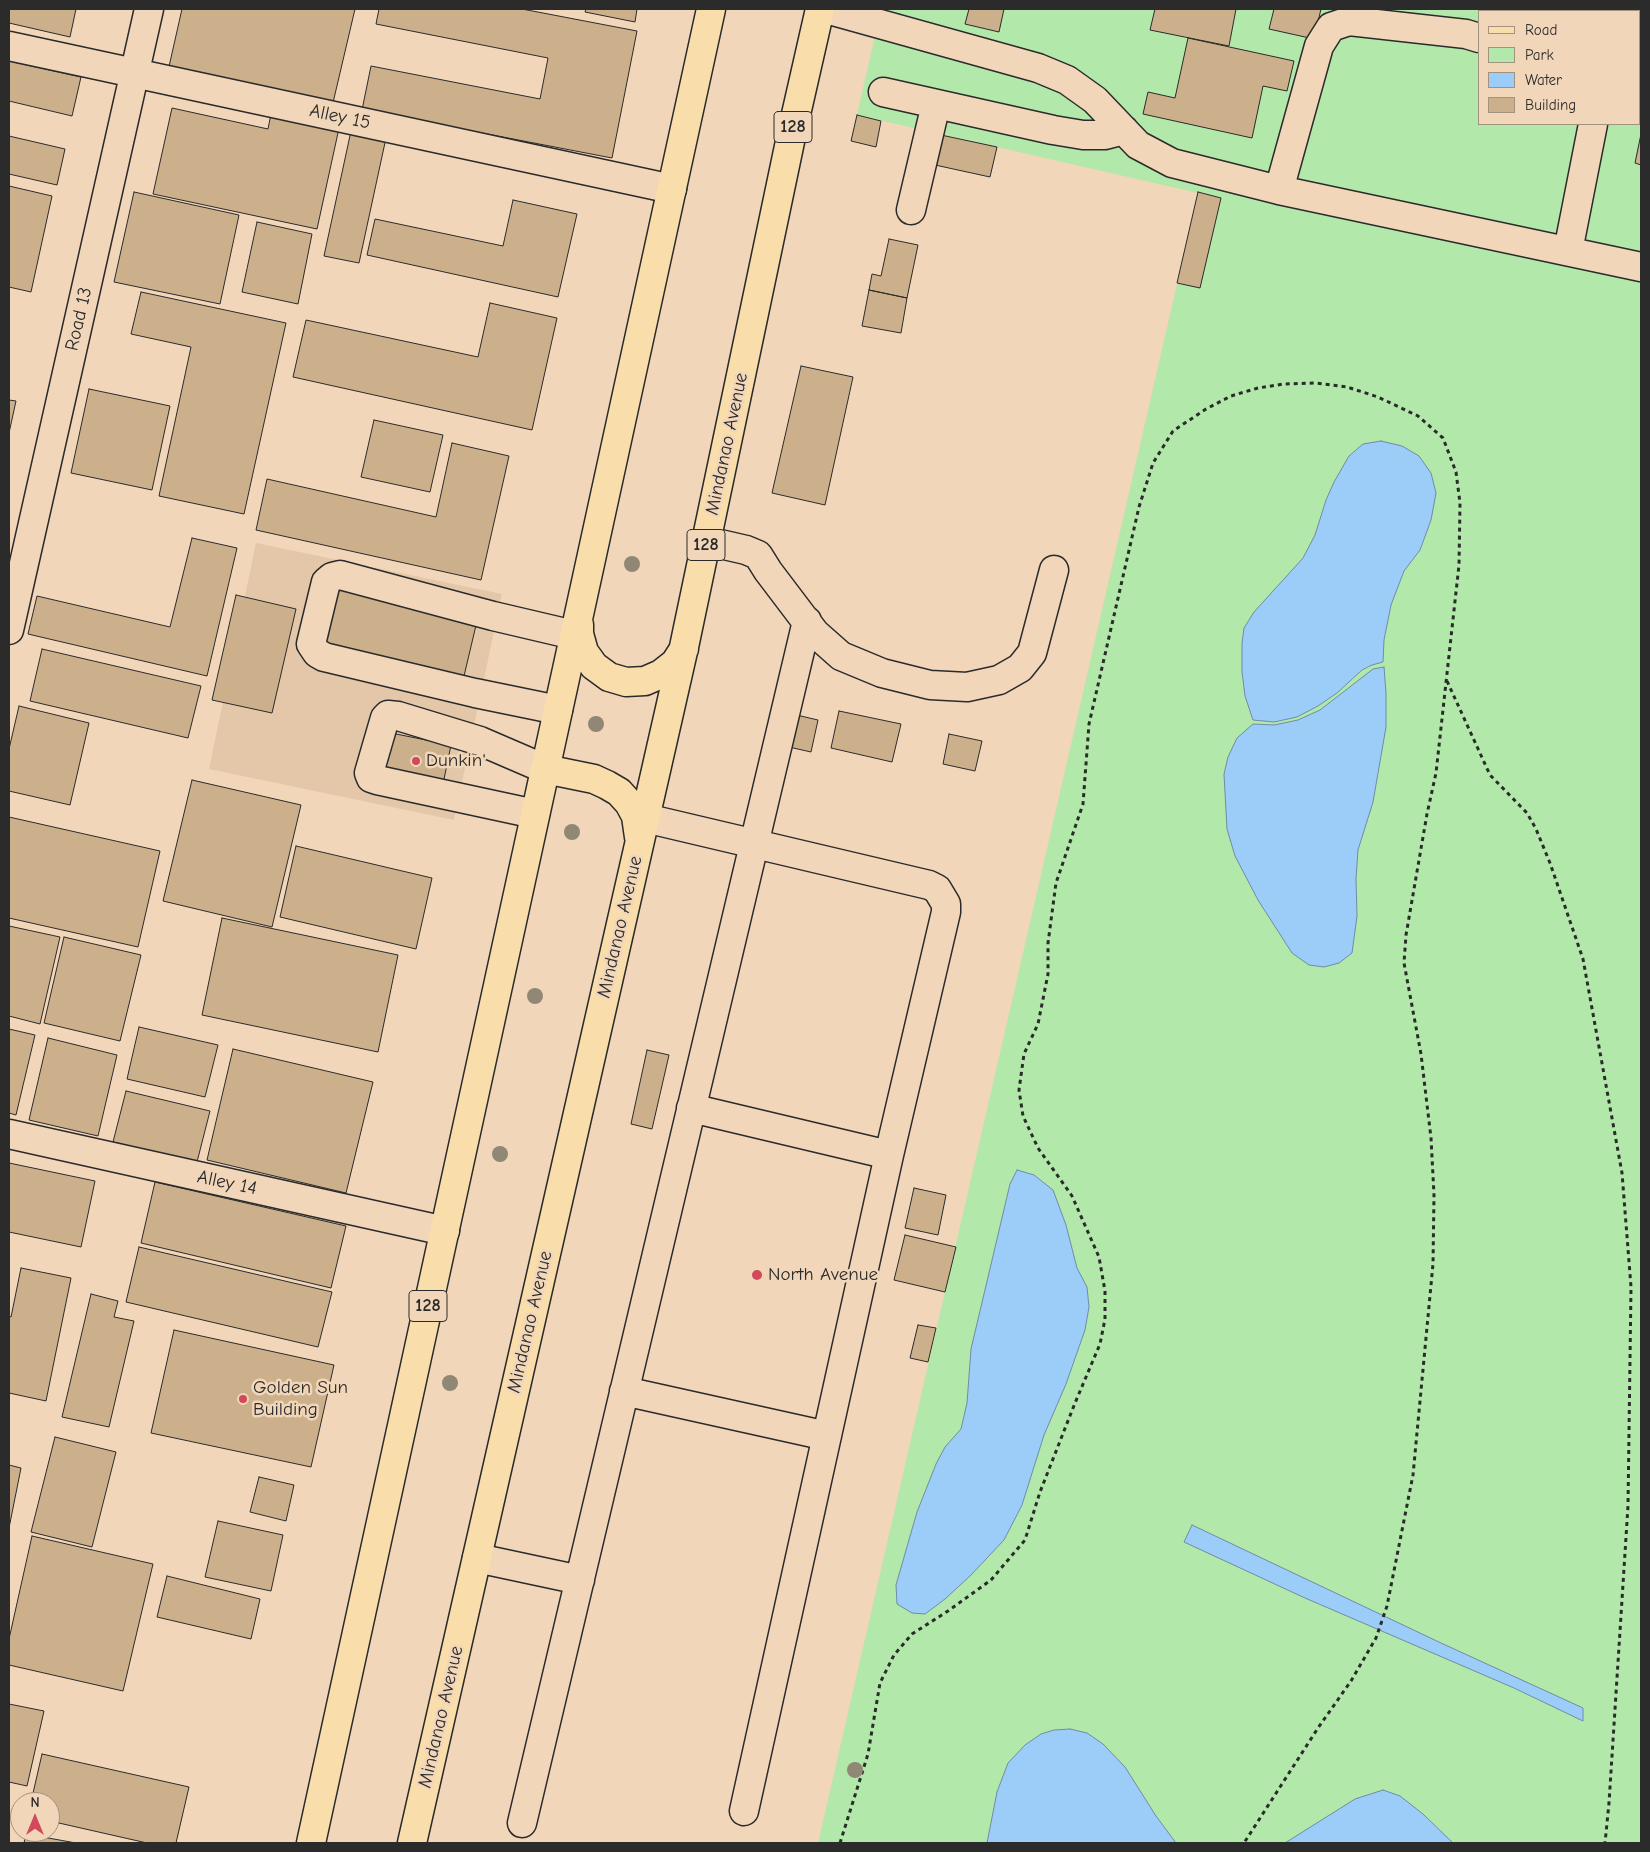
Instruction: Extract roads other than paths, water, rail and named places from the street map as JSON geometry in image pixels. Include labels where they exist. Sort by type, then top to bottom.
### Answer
[{"type":"main road","name":"128","points":[[311,1843],[712,9]]},
{"type":"main road","name":"Mindanao Avenue","points":[[412,1843],[684,648],[792,132],[820,9]]},
{"type":"main road","points":[[577,626],[584,652],[594,666],[609,677],[626,682],[645,681],[662,674],[675,663],[684,648]]},
{"type":"main road","points":[[545,769],[607,784],[619,792],[629,803],[642,831]]},
{"type":"street","name":"Road 13","points":[[9,630],[149,9]]},
{"type":"street","points":[[826,9],[1038,68],[1067,80],[1095,100],[1138,146],[1172,163],[1279,190],[1641,267]]},
{"type":"street","points":[[1279,190],[1319,46],[1331,27],[1349,21],[1466,34],[1478,38]]},
{"type":"street","name":"Alley 15","points":[[9,46],[672,189]]},
{"type":"street","points":[[883,92],[1053,130],[1084,135],[1105,135],[1124,130]]},
{"type":"street","points":[[911,210],[936,104]]},
{"type":"street","points":[[1568,251],[1593,125]]},
{"type":"street","points":[[707,542],[746,550],[758,555],[815,633],[841,656],[882,674],[930,685],[967,687],[999,680],[1020,668],[1032,653],[1054,570]]},
{"type":"street","points":[[558,710],[475,693],[324,657],[317,653],[311,644],[326,582],[332,577],[340,575],[493,616],[577,626]]},
{"type":"street","points":[[522,1824],[807,622]]},
{"type":"street","points":[[535,814],[377,780],[371,778],[369,773],[385,718],[388,715],[398,716],[480,741],[545,769]]},
{"type":"street","points":[[642,831],[754,844],[929,885],[937,889],[943,896],[946,904],[946,912],[890,1154],[744,1811]]},
{"type":"street","points":[[691,1108],[890,1154]]},
{"type":"street","name":"Alley 14","points":[[9,1134],[445,1231]]},
{"type":"street","points":[[624,1391],[827,1436]]},
{"type":"street","points":[[477,1558],[580,1580]]},
{"type":"water","points":[[1381,441],[1402,446],[1419,456],[1431,473],[1436,493],[1431,520],[1420,550],[1404,571],[1391,605],[1384,640],[1383,662],[1362,670],[1337,693],[1297,717],[1274,722],[1253,720],[1245,696],[1242,672],[1244,628],[1254,612],[1303,558],[1315,535],[1334,482],[1349,456],[1363,444]]},
{"type":"water","points":[[1384,667],[1386,727],[1373,802],[1358,850],[1356,879],[1357,916],[1352,953],[1339,963],[1324,967],[1309,965],[1292,953],[1258,900],[1235,856],[1227,829],[1224,774],[1228,757],[1237,738],[1253,724],[1274,725],[1298,720],[1320,710],[1373,669]]},
{"type":"water","points":[[1017,1170],[1034,1175],[1053,1190],[1066,1225],[1077,1268],[1087,1287],[1089,1307],[1085,1330],[1066,1384],[1044,1435],[1022,1505],[1004,1540],[945,1599],[925,1614],[912,1613],[897,1604],[896,1585],[917,1512],[936,1464],[945,1447],[961,1429],[967,1403],[971,1349],[1010,1184]]},
{"type":"water","points":[[1192,1525],[1583,1708],[1583,1721],[1514,1688],[1305,1598],[1184,1542]]},
{"type":"water","points":[[1070,1729],[1087,1733],[1103,1744],[1125,1767],[1156,1816],[1176,1843],[987,1843],[997,1792],[1008,1763],[1025,1745],[1041,1734],[1054,1730]]},
{"type":"water","points":[[1383,1790],[1400,1796],[1423,1814],[1453,1843],[1285,1843],[1355,1799]]},
{"type":"place","name":"Dunkin'","points":[[416,761]]},
{"type":"place","name":"North Avenue","points":[[757,1275]]},
{"type":"place","name":"Golden Sun Building","points":[[243,1399]]}]
